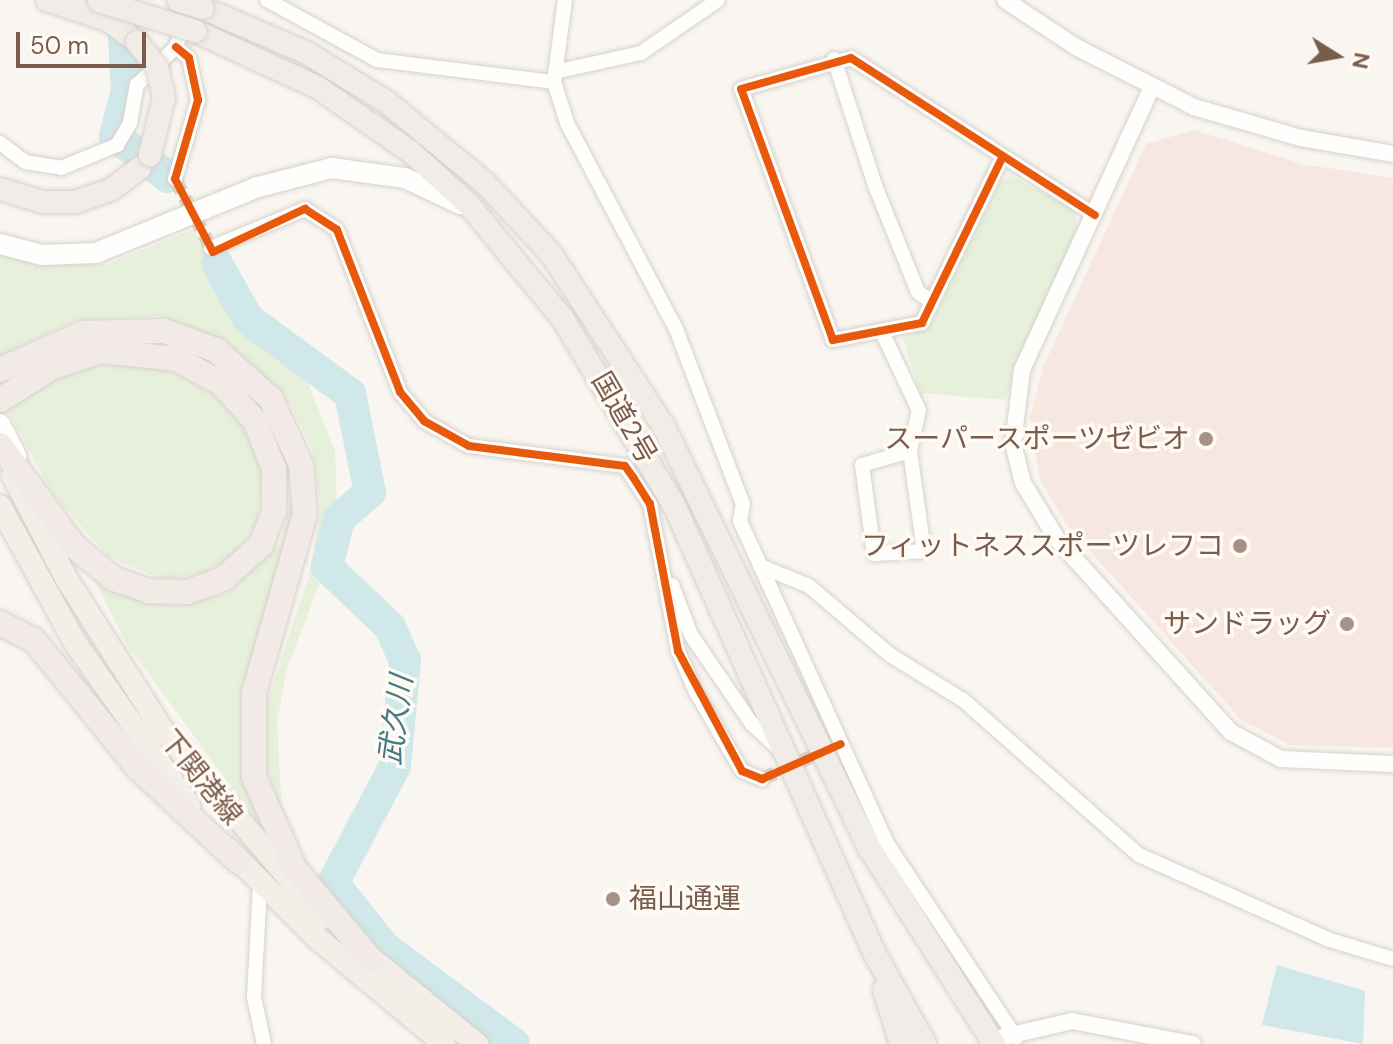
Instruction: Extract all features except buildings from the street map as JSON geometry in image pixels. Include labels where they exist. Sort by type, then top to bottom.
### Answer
[{"type":"highway","name":"国道2号","points":[[47,0],[101,7],[195,31],[350,108],[411,152],[497,235],[563,319],[637,437],[789,757],[875,954],[925,1044]]},
{"type":"highway","name":"国道2号","points":[[178,0],[198,4],[307,53],[387,102],[485,183],[564,272],[637,381],[712,516],[870,849],[990,1043]]},
{"type":"highway","points":[[0,189],[43,202],[75,202],[112,189],[145,162],[162,122],[161,81],[148,53],[101,7]]},
{"type":"highway","points":[[0,400],[13,371],[83,333],[164,331],[238,365],[283,418],[301,465],[305,514],[254,693],[250,757],[261,800],[295,869],[372,961]]},
{"type":"highway","points":[[0,448],[95,566],[132,587],[169,594],[223,579],[250,557],[268,529],[276,489],[268,444],[241,401],[177,359],[100,351],[13,371]]},
{"type":"highway","points":[[0,623],[34,640],[139,769],[239,862]]},
{"type":"highway","points":[[875,954],[901,1044]]},
{"type":"main road","points":[[0,244],[42,255],[96,253],[258,187],[332,168],[428,186],[497,235]]},
{"type":"main road","points":[[0,424],[33,491],[66,578]]},
{"type":"main road","name":"下関港線","points":[[0,448],[66,578],[201,780],[317,912],[372,961],[477,1044]]},
{"type":"main road","name":"下関港線","points":[[0,506],[105,690],[239,862],[260,886],[444,1044]]},
{"type":"street","points":[[267,0],[377,60],[556,76],[641,53],[718,0]]},
{"type":"street","points":[[565,0],[556,76],[567,123],[676,329],[760,566],[837,745],[886,842],[1015,1041]]},
{"type":"street","points":[[1005,0],[1152,87],[1249,125],[1393,154]]},
{"type":"street","points":[[0,143],[25,162],[61,168],[121,140],[137,85],[176,47],[198,4]]},
{"type":"street","points":[[175,179],[198,100],[189,58],[176,47]]},
{"type":"street","points":[[1001,160],[922,323],[883,334],[833,340],[741,89],[834,59],[851,58],[1001,160],[1095,215]]},
{"type":"street","points":[[834,59],[886,214],[918,292],[932,302]]},
{"type":"street","points":[[1152,87],[1015,400],[1013,443],[1031,503],[1231,732],[1281,759],[1393,764]]},
{"type":"street","points":[[211,248],[305,209],[325,220],[354,266],[400,392],[424,421],[469,446],[625,466],[650,504],[665,566],[678,651],[696,692],[742,771],[762,779]]},
{"type":"street","points":[[883,334],[903,363],[919,410],[910,451],[924,551],[874,554],[862,465],[910,451]]},
{"type":"street","points":[[665,566],[691,635],[752,724],[789,757]]},
{"type":"street","points":[[760,566],[809,586],[890,655],[963,700],[1147,860],[1330,940],[1393,959]]},
{"type":"street","points":[[260,886],[254,997],[264,1044]]},
{"type":"street","points":[[990,1043],[1015,1041],[1084,1022],[1193,1044]]},
{"type":"shaded area","points":[[1194,130],[1302,164],[1393,178],[1393,748],[1290,745],[1241,720],[1067,525],[1040,480],[1030,417],[1043,367],[1146,144]]},
{"type":"green space","points":[[1012,176],[1075,210],[1077,227],[1005,400],[920,393],[903,339],[930,326],[1001,181]]},
{"type":"green space","points":[[194,229],[236,311],[287,351],[307,380],[335,451],[337,508],[345,518],[287,668],[277,722],[282,814],[265,763],[262,718],[308,578],[321,510],[312,449],[290,403],[226,341],[160,316],[75,320],[0,356],[0,254],[50,265],[107,264]]},
{"type":"green space","points":[[122,363],[163,369],[209,389],[248,432],[262,471],[257,525],[230,559],[200,575],[164,580],[109,557],[52,493],[7,409],[38,384],[89,365]]},
{"type":"green space","points":[[289,455],[295,519],[241,727],[259,824],[127,645],[94,579],[174,606],[229,593],[281,541],[291,499]]},
{"type":"water","points":[[1277,965],[1365,991],[1363,1044],[1262,1025]]},
{"type":"waterway","name":"武久川","points":[[122,5],[127,90],[115,136],[168,177]]},
{"type":"waterway","name":"武久川","points":[[217,264],[248,319],[350,394],[370,492],[339,519],[327,567],[390,627],[405,660],[395,766],[333,883],[384,947],[514,1044]]},
{"type":"tunnel","points":[[175,179],[211,248]]},
{"type":"tunnel","points":[[762,779],[833,747]]},
{"type":"cycle path","points":[[176,47],[189,58],[198,100],[175,179],[213,252],[305,209],[337,230],[400,392],[424,421],[469,446],[625,466],[650,504],[678,651],[742,771],[762,779],[841,744]]},
{"type":"cycle path","points":[[1001,160],[922,323],[833,340],[741,89],[851,58],[1095,215]]},
{"type":"place","name":"スーパースポーツゼビオ","points":[[1206,439]]},
{"type":"place","name":"フィットネススポーツレフコ","points":[[1240,546]]},
{"type":"place","name":"サンドラッグ","points":[[1347,624]]},
{"type":"place","name":"福山通運","points":[[613,899]]}]
